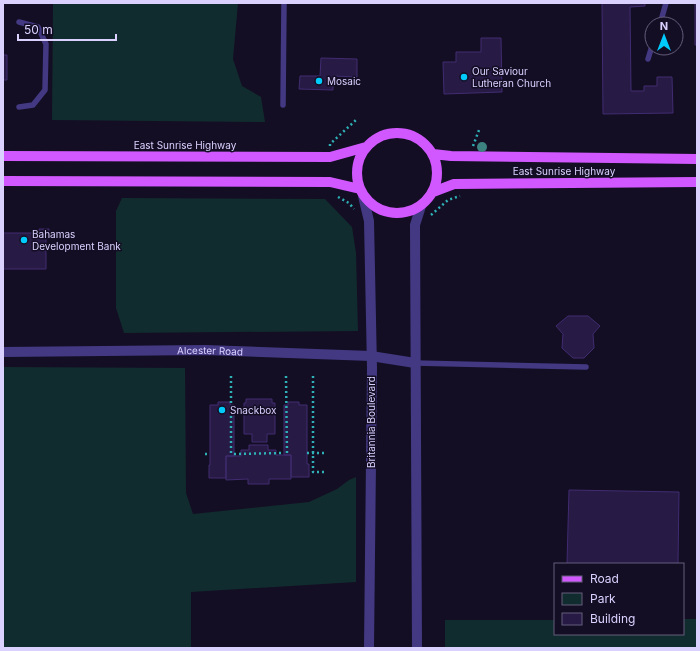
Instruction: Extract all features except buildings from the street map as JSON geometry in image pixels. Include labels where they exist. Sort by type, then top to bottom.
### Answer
[{"type":"main road","points":[[3,181],[330,182],[362,193],[380,210],[401,214],[421,206],[433,192],[438,180],[438,166],[433,154],[425,144],[415,137],[397,133],[380,137],[366,147],[358,160],[356,175],[362,193]]},
{"type":"main road","name":"East Sunrise Highway","points":[[3,156],[330,157],[366,147]]},
{"type":"main road","name":"East Sunrise Highway","points":[[433,154],[451,156],[697,159]]},
{"type":"main road","name":"East Sunrise Highway","points":[[433,192],[454,184],[697,182]]},
{"type":"street","name":"Britannia Boulevard","points":[[362,193],[369,221],[371,356],[369,648]]},
{"type":"street","points":[[417,648],[415,225],[421,206]]},
{"type":"street","name":"Alcester Road","points":[[3,352],[205,350],[371,356],[415,363]]},
{"type":"lane","points":[[283,105],[284,3]]},
{"type":"lane","points":[[662,16],[666,3]]},
{"type":"lane","points":[[18,22],[38,28],[46,44],[45,90],[33,105],[19,107]]},
{"type":"lane","points":[[415,363],[586,367]]},
{"type":"path","points":[[231,376],[233,454],[286,454],[286,376]]},
{"type":"path","points":[[313,376],[313,472],[324,472]]},
{"type":"path","points":[[205,454],[210,454]]},
{"type":"path","points":[[308,454],[324,454]]},
{"type":"green space","points":[[53,3],[238,3],[233,59],[242,86],[261,97],[265,122],[52,120]]},
{"type":"green space","points":[[122,198],[325,199],[352,227],[356,253],[358,331],[124,333],[116,308],[116,211]]},
{"type":"green space","points":[[3,367],[185,368],[186,493],[193,514],[309,502],[337,489],[349,480],[356,477],[356,582],[191,592],[191,648],[3,648]]},
{"type":"green space","points":[[684,619],[697,619],[697,648],[445,648],[445,620],[554,620],[554,635],[684,635]]},
{"type":"place","name":"Our Saviour Lutheran Church","points":[[464,77]]},
{"type":"place","name":"Mosaic","points":[[319,81]]},
{"type":"place","name":"Bahamas Development Bank","points":[[24,240]]},
{"type":"place","name":"Snackbox","points":[[222,410]]}]
